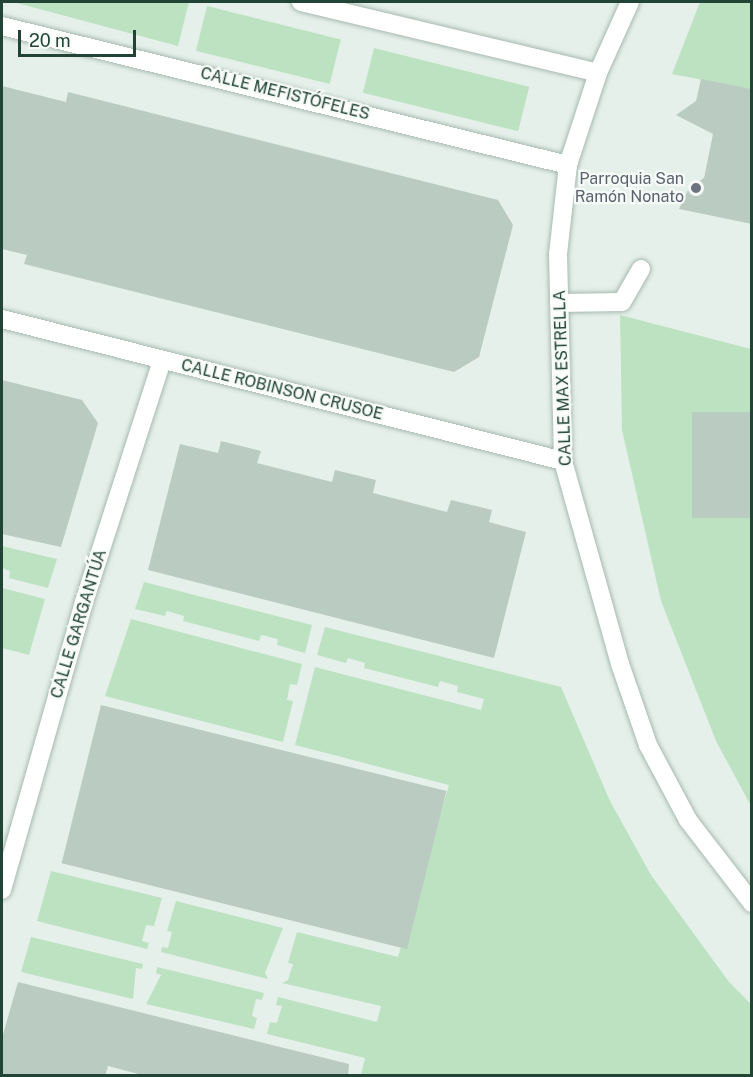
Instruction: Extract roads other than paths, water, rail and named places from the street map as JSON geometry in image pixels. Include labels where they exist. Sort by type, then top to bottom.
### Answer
[{"type":"street","points":[[301,2],[598,73]]},
{"type":"street","name":"CALLE MAX ESTRELLA","points":[[630,2],[598,73],[568,165],[558,254],[563,461],[620,664],[648,745],[688,820],[752,903]]},
{"type":"street","name":"CALLE MEFISTÓFELES","points":[[2,26],[568,165]]},
{"type":"street","points":[[559,303],[622,302],[641,269]]},
{"type":"street","name":"CALLE ROBINSON CRUSOE","points":[[2,319],[563,461]]},
{"type":"street","name":"CALLE GARGANTÚA","points":[[2,890],[84,602],[162,360]]},
{"type":"place","name":"Parroquia San Ramón Nonato","points":[[696,188]]}]
